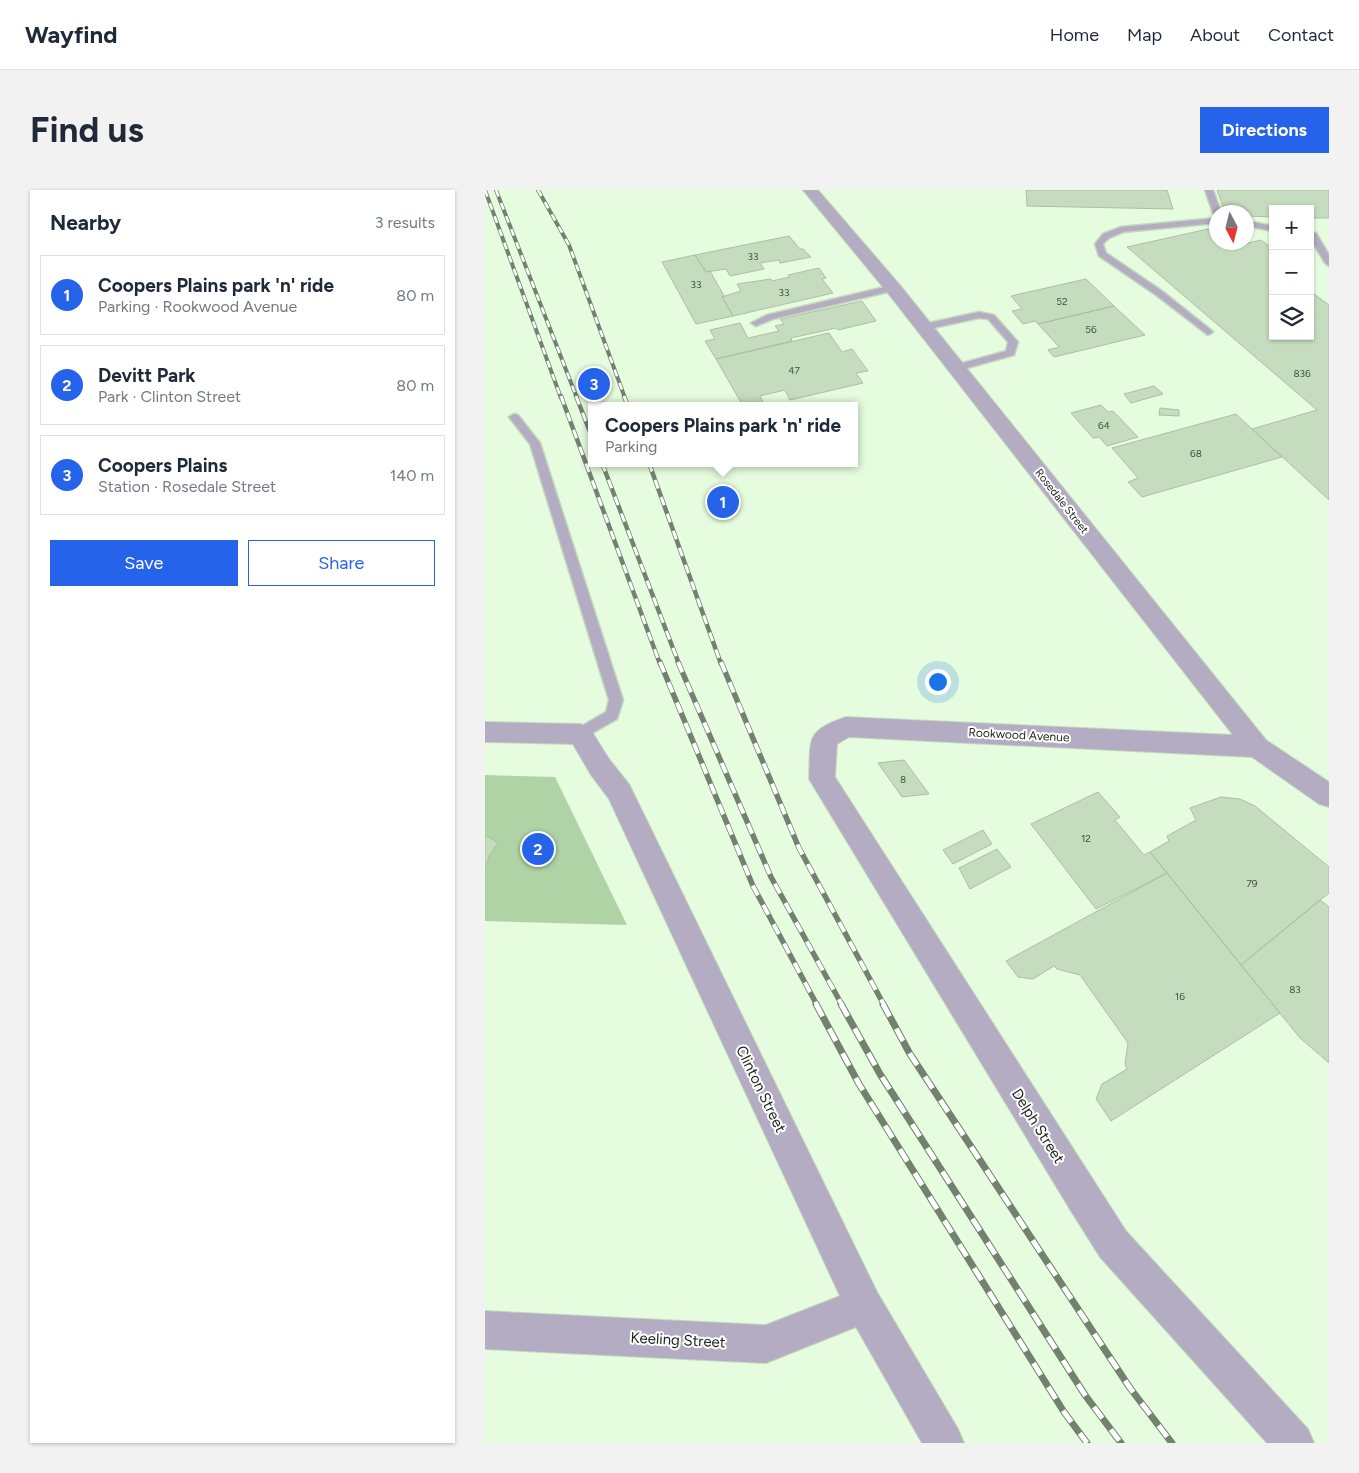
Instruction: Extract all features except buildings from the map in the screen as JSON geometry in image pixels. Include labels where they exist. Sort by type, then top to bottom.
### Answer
[{"type":"street","name":"Rosedale Street","points":[[810,190],[893,288],[1257,747],[1329,796]]},
{"type":"street","name":"Rookwood Avenue","points":[[822,779],[824,739],[846,727],[1257,747]]},
{"type":"street","points":[[485,732],[580,734]]},
{"type":"street","name":"Clinton Street","points":[[580,734],[600,767],[619,792],[864,1305],[945,1443]]},
{"type":"street","name":"Delph Street","points":[[822,779],[1072,1182],[1113,1244],[1294,1443]]},
{"type":"street","name":"Keeling Street","points":[[485,1330],[766,1344],[864,1305]]},
{"type":"lane","points":[[1209,190],[1214,205]]},
{"type":"lane","points":[[1208,332],[1159,293],[1102,254],[1099,244],[1106,236],[1121,230],[1209,221]]},
{"type":"lane","points":[[1254,225],[1269,228]]},
{"type":"lane","points":[[1315,235],[1329,263]]},
{"type":"lane","points":[[756,323],[770,317],[893,288]]},
{"type":"lane","points":[[924,327],[979,315],[991,317],[1013,342],[1011,353],[956,368]]},
{"type":"lane","points":[[514,417],[535,443],[616,700],[612,715],[580,734]]},
{"type":"green space","points":[[485,775],[555,777],[627,925],[485,921]]},
{"type":"railway","points":[[485,190],[561,398]]},
{"type":"railway","points":[[496,190],[577,398]]},
{"type":"railway","points":[[538,190],[569,245],[625,398]]},
{"type":"railway","points":[[561,396],[660,664]]},
{"type":"railway","points":[[576,396],[588,427]]},
{"type":"railway","points":[[624,396],[626,402]]},
{"type":"railway","points":[[604,467],[679,664]]},
{"type":"railway","points":[[650,467],[721,664]]},
{"type":"railway","points":[[660,662],[753,886],[817,1005]]},
{"type":"railway","points":[[678,662],[771,877],[842,1005]]},
{"type":"railway","points":[[721,662],[799,848],[884,1005]]},
{"type":"railway","points":[[816,1004],[859,1084],[1064,1412],[1087,1443]]},
{"type":"railway","points":[[841,1004],[880,1074],[1085,1395],[1121,1443]]},
{"type":"railway","points":[[883,1004],[910,1054],[1130,1388],[1172,1443]]},
{"type":"place","name":"Coopers Plains","points":[[594,384]]},
{"type":"place","name":"Coopers Plains park 'n' ride","points":[[723,502]]},
{"type":"place","name":"Devitt Park","points":[[538,849]]}]
